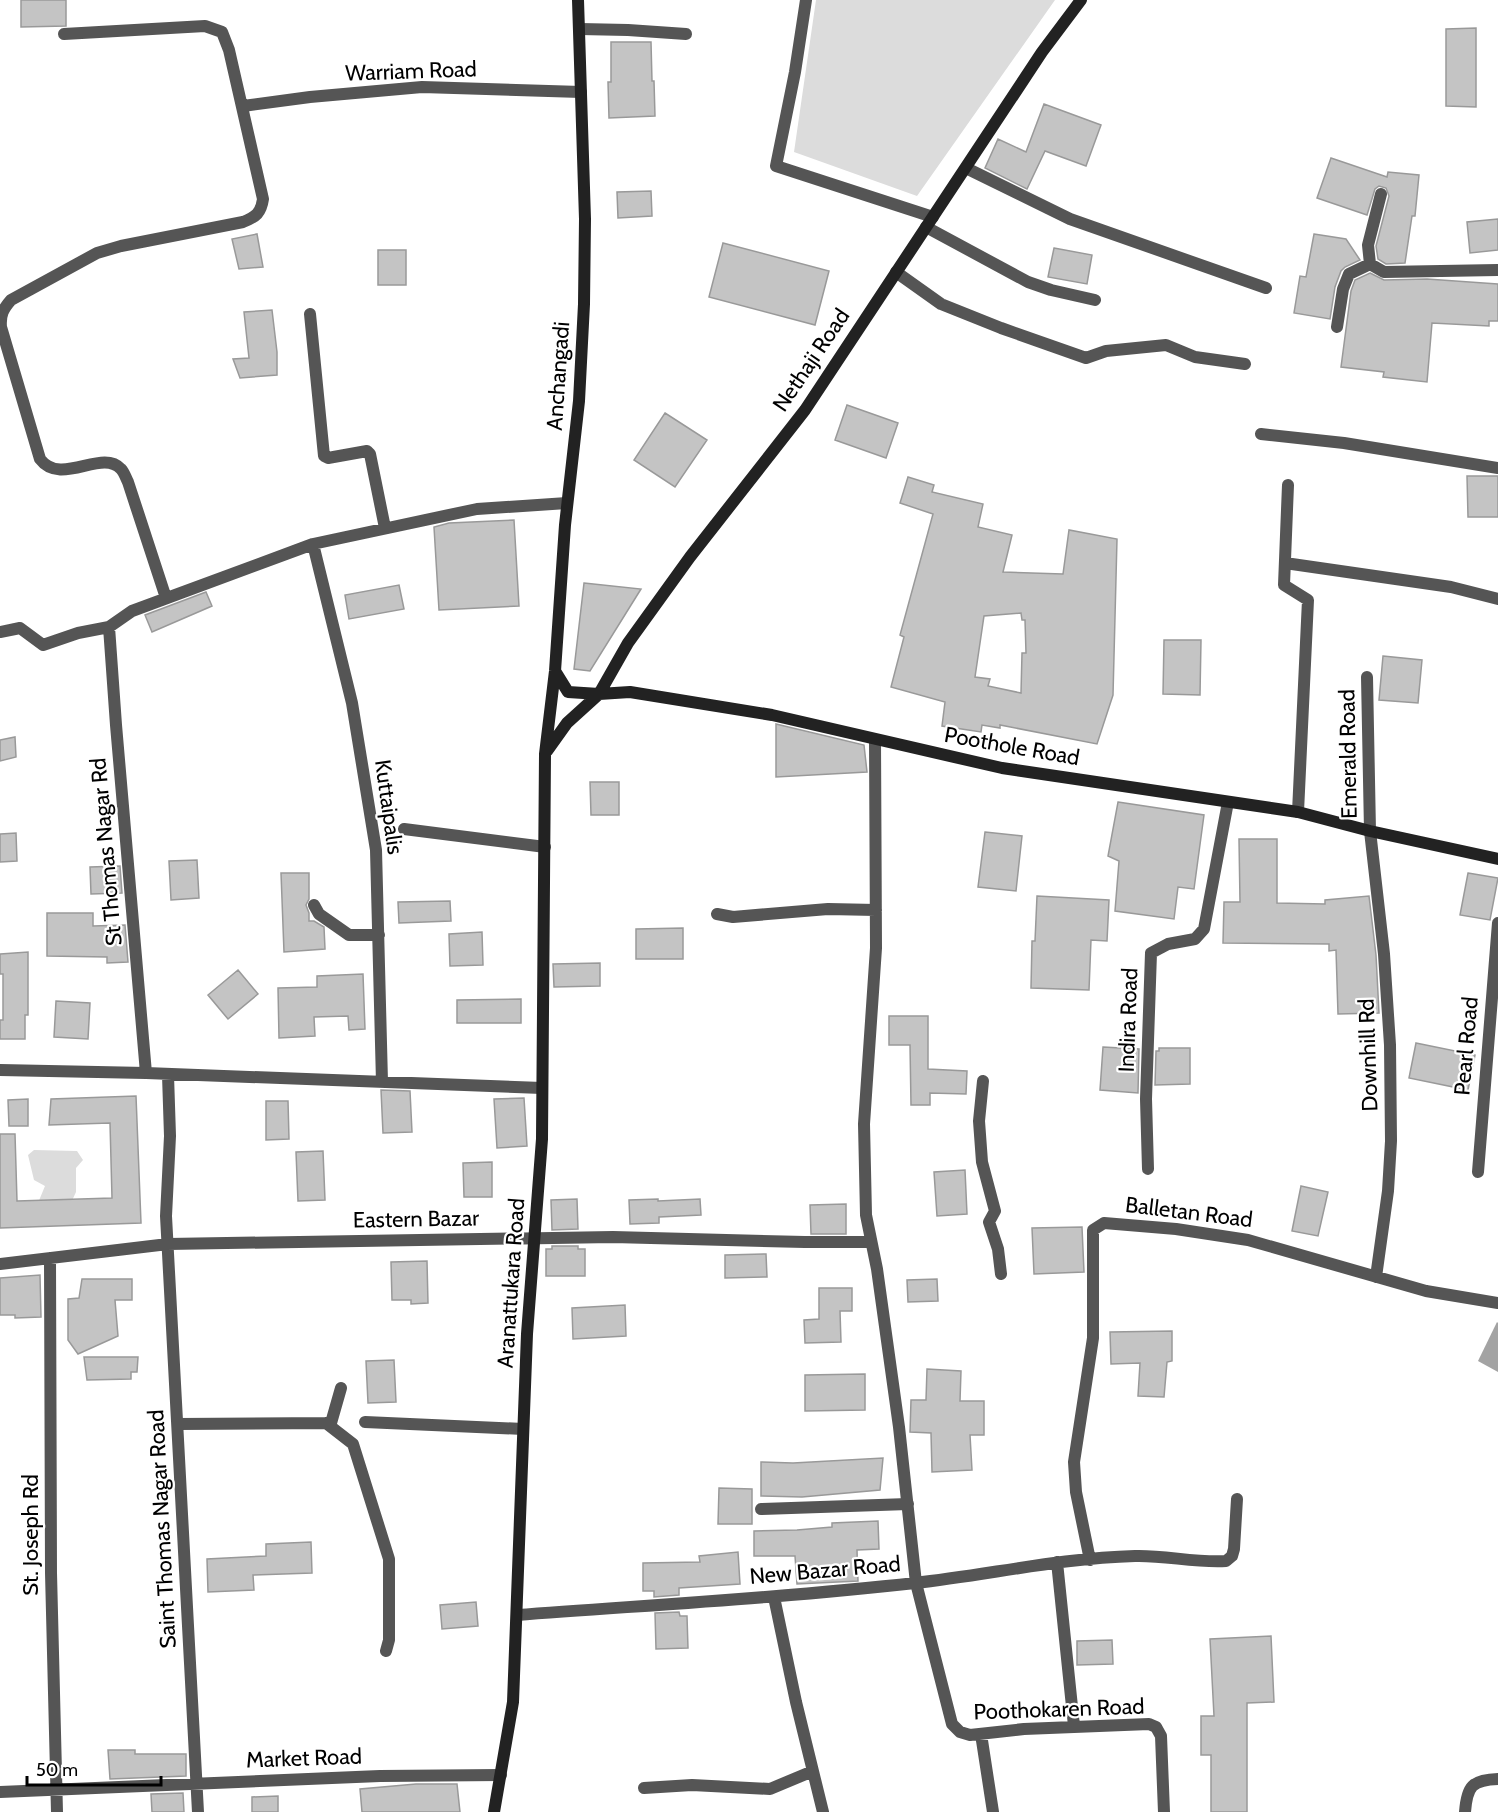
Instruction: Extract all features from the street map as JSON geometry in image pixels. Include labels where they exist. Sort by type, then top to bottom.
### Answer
[{"type":"street","name":"Anchangadi","points":[[545,754],[555,671],[567,503],[579,400],[585,304],[585,219],[578,0]]},
{"type":"street","points":[[806,0],[795,72],[776,166],[929,222],[1028,282],[1095,300]]},
{"type":"street","name":"Nethaji Road","points":[[599,694],[628,643],[690,557],[805,410],[1042,52],[1081,0]]},
{"type":"street","points":[[64,34],[205,26],[222,32],[229,50],[243,106],[263,199],[262,209],[256,218],[121,246],[97,254],[11,300],[4,307],[1,317],[1,327],[40,459],[46,467],[57,471],[112,463],[121,469],[128,482],[166,598]]},
{"type":"street","points":[[580,30],[628,30],[686,34]]},
{"type":"street","name":"Warriam Road","points":[[243,106],[310,97],[422,87],[581,92]]},
{"type":"street","points":[[966,168],[1070,219],[1266,288]]},
{"type":"street","points":[[1370,264],[1368,245],[1381,194]]},
{"type":"street","points":[[1370,264],[1384,272],[1498,270]]},
{"type":"street","points":[[1337,327],[1343,289],[1349,274],[1370,264]]},
{"type":"street","points":[[896,272],[941,304],[1086,358],[1106,351],[1166,345],[1195,357],[1245,364]]},
{"type":"street","points":[[310,314],[324,456],[328,458],[367,451],[370,454],[385,528]]},
{"type":"street","points":[[1261,434],[1344,443],[1498,468]]},
{"type":"street","points":[[1288,485],[1284,585],[1308,600],[1298,812]]},
{"type":"street","points":[[0,632],[20,628],[43,645],[78,633],[109,627],[132,610],[313,544],[477,509],[567,503]]},
{"type":"street","name":"Kuttaipalis","points":[[313,544],[354,714],[376,850],[382,1082]]},
{"type":"street","points":[[1284,563],[1451,587],[1498,599]]},
{"type":"street","name":"St Thomas Nagar Rd","points":[[109,627],[146,1073]]},
{"type":"street","points":[[555,671],[568,692],[599,694]]},
{"type":"street","name":"Emerald Road","points":[[1367,676],[1370,831]]},
{"type":"street","name":"Poothole Road","points":[[599,694],[630,692],[659,695],[772,715],[1002,768],[1298,812],[1370,831],[1498,859]]},
{"type":"street","points":[[545,754],[567,723],[599,694]]},
{"type":"street","points":[[875,740],[876,910],[874,993],[864,1124],[866,1203],[908,1504],[916,1583]]},
{"type":"street","name":"Aranattukara Road","points":[[494,1812],[513,1702],[527,1334],[542,1138],[545,754]]},
{"type":"street","name":"Indira Road","points":[[1148,1169],[1146,1099],[1151,953],[1168,944],[1195,939],[1204,929],[1228,802]]},
{"type":"street","points":[[404,829],[545,847]]},
{"type":"street","name":"Downhill Rd","points":[[1370,831],[1384,954],[1390,1045],[1388,1191],[1376,1277]]},
{"type":"street","points":[[314,905],[319,914],[349,935],[379,935]]},
{"type":"street","points":[[717,914],[733,917],[828,909],[876,910]]},
{"type":"street","name":"Pearl Road","points":[[1478,1172],[1498,923]]},
{"type":"street","points":[[0,1070],[146,1073],[542,1088]]},
{"type":"street","name":"Saint Thomas Nagar Road","points":[[168,1075],[170,1147],[166,1216],[198,1812]]},
{"type":"street","points":[[983,1081],[979,1121],[982,1162],[995,1211],[989,1222],[998,1249],[1001,1274]]},
{"type":"street","name":"Balletan Road","points":[[1090,1560],[1076,1492],[1074,1462],[1093,1338],[1093,1230],[1104,1223],[1176,1229],[1248,1240],[1304,1254],[1426,1291],[1498,1303]]},
{"type":"street","name":"Eastern Bazar","points":[[0,1264],[168,1244],[613,1237],[870,1242]]},
{"type":"street","name":"St. Joseph Rd","points":[[50,1258],[51,1573],[57,1812]]},
{"type":"street","points":[[178,1424],[331,1422],[341,1388]]},
{"type":"street","points":[[365,1422],[523,1429]]},
{"type":"street","points":[[326,1423],[354,1444],[389,1559],[389,1640],[386,1651]]},
{"type":"street","name":"New Bazar Road","points":[[517,1615],[774,1597],[916,1583],[1057,1562],[1137,1556],[1226,1561],[1232,1556],[1234,1549],[1237,1499]]},
{"type":"street","points":[[761,1509],[908,1504]]},
{"type":"street","points":[[1057,1562],[1074,1726]]},
{"type":"street","name":"Poothokaren Road","points":[[916,1583],[952,1724],[960,1732],[970,1735],[1139,1723],[1156,1726],[1161,1736],[1164,1812]]},
{"type":"street","points":[[774,1597],[796,1702],[823,1812]]},
{"type":"street","points":[[981,1734],[993,1812]]},
{"type":"street","points":[[645,1788],[692,1785],[770,1789],[813,1771]]},
{"type":"street","name":"Market Road","points":[[0,1792],[501,1774]]},
{"type":"street","points":[[1465,1812],[1466,1798],[1472,1786],[1481,1779],[1498,1779]]},
{"type":"shaded area","points":[[816,0],[1055,0],[917,196],[794,152]]},
{"type":"shaded area","points":[[34,1150],[77,1151],[83,1160],[76,1168],[76,1192],[64,1218],[33,1215],[45,1186],[34,1180],[28,1155]]},
{"type":"shaded area","points":[[1498,1323],[1498,1372],[1478,1361]]},
{"type":"building","points":[[21,0],[66,0],[66,26],[21,27]]},
{"type":"building","points":[[1476,28],[1476,107],[1446,106],[1446,29]]},
{"type":"building","points":[[611,42],[651,42],[655,116],[609,118],[608,82],[611,82]]},
{"type":"building","points":[[1044,104],[1101,125],[1086,166],[1045,151],[1027,189],[985,168],[998,139],[1026,152]]},
{"type":"building","points":[[1331,158],[1387,177],[1388,172],[1419,175],[1415,216],[1412,216],[1405,263],[1386,264],[1378,259],[1376,246],[1389,196],[1386,188],[1379,186],[1375,189],[1367,215],[1317,198]]},
{"type":"building","points":[[651,191],[652,216],[618,218],[617,192]]},
{"type":"building","points":[[1498,219],[1498,250],[1470,253],[1467,222]]},
{"type":"building","points":[[257,234],[263,267],[239,269],[232,239]]},
{"type":"building","points":[[1314,234],[1346,239],[1360,260],[1341,271],[1335,287],[1330,319],[1294,313],[1300,276],[1306,277]]},
{"type":"building","points":[[723,243],[829,271],[815,325],[709,297]]},
{"type":"building","points":[[1054,248],[1092,255],[1087,284],[1048,277]]},
{"type":"building","points":[[378,250],[406,250],[406,285],[378,285]]},
{"type":"building","points":[[1370,273],[1384,280],[1427,279],[1498,284],[1498,321],[1489,321],[1489,326],[1432,323],[1427,382],[1383,377],[1384,372],[1341,367],[1351,291],[1355,280]]},
{"type":"building","points":[[272,310],[277,375],[240,378],[233,359],[249,358],[244,312]]},
{"type":"building","points":[[847,405],[898,423],[886,458],[835,440]]},
{"type":"building","points":[[665,413],[707,440],[675,487],[634,460]]},
{"type":"building","points":[[1467,476],[1498,476],[1498,517],[1468,517]]},
{"type":"building","points":[[908,477],[934,485],[932,492],[983,504],[978,527],[1012,535],[1003,572],[1063,574],[1069,530],[1117,539],[1113,695],[1097,744],[1000,725],[1000,728],[982,725],[981,732],[942,726],[945,702],[891,687],[904,637],[900,635],[933,514],[900,503]],"holes":[[[1021,613],[1022,620],[1025,620],[1026,653],[1022,653],[1021,693],[988,686],[990,679],[975,677],[984,616]]]},
{"type":"building","points":[[514,520],[519,606],[439,610],[434,527],[449,523]]},
{"type":"building","points":[[584,583],[641,589],[590,671],[574,669]]},
{"type":"building","points":[[399,585],[404,609],[349,619],[345,595]]},
{"type":"building","points":[[206,592],[212,606],[152,632],[145,615]]},
{"type":"building","points":[[1164,640],[1201,640],[1200,695],[1163,694]]},
{"type":"building","points":[[1383,656],[1422,660],[1418,703],[1379,700]]},
{"type":"building","points":[[776,724],[864,745],[867,772],[776,777]]},
{"type":"building","points":[[15,737],[16,757],[0,761],[0,740]]},
{"type":"building","points":[[590,782],[619,782],[619,815],[591,815]]},
{"type":"building","points":[[1118,802],[1204,815],[1194,889],[1178,887],[1174,919],[1115,911],[1119,861],[1108,856]]},
{"type":"building","points":[[985,832],[1022,836],[1016,891],[978,887]]},
{"type":"building","points":[[16,833],[17,861],[0,862],[0,834]]},
{"type":"building","points":[[1239,839],[1277,839],[1277,903],[1325,904],[1325,900],[1369,896],[1376,955],[1379,1013],[1338,1014],[1336,950],[1329,951],[1329,944],[1223,943],[1224,902],[1240,902]]},
{"type":"building","points":[[197,860],[199,898],[171,900],[169,861]]},
{"type":"building","points":[[120,866],[122,893],[91,894],[90,867]]},
{"type":"building","points":[[281,873],[309,873],[309,899],[306,905],[309,921],[314,921],[324,927],[325,949],[284,952]]},
{"type":"building","points":[[1468,873],[1498,878],[1490,920],[1460,915]]},
{"type":"building","points":[[1037,896],[1109,900],[1107,941],[1091,940],[1089,990],[1031,988],[1032,941],[1035,941]]},
{"type":"building","points":[[450,901],[451,921],[399,923],[398,902]]},
{"type":"building","points":[[47,913],[93,913],[93,926],[125,925],[128,962],[107,963],[107,957],[47,956]]},
{"type":"building","points":[[683,928],[683,959],[636,959],[636,929]]},
{"type":"building","points":[[482,932],[483,965],[450,966],[449,934]]},
{"type":"building","points":[[28,952],[28,1015],[25,1015],[25,1039],[0,1039],[0,1020],[3,1020],[3,974],[0,974],[0,954]]},
{"type":"building","points":[[600,963],[600,986],[554,987],[553,964]]},
{"type":"building","points":[[238,970],[258,994],[228,1019],[208,995]]},
{"type":"building","points":[[363,974],[365,1029],[349,1030],[348,1016],[314,1017],[315,1036],[279,1038],[278,988],[317,987],[317,976]]},
{"type":"building","points":[[521,999],[521,1023],[457,1023],[457,1000]]},
{"type":"building","points":[[56,1001],[90,1003],[88,1039],[54,1037]]},
{"type":"building","points":[[889,1016],[928,1016],[928,1069],[967,1071],[966,1094],[930,1093],[930,1105],[911,1105],[910,1045],[889,1045]]},
{"type":"building","points":[[1416,1043],[1475,1055],[1468,1090],[1409,1078]]},
{"type":"building","points":[[1103,1047],[1139,1049],[1138,1093],[1100,1090]]},
{"type":"building","points":[[1159,1048],[1190,1048],[1190,1084],[1155,1085],[1156,1051],[1159,1051]]},
{"type":"building","points":[[381,1090],[410,1091],[412,1132],[383,1133]]},
{"type":"building","points":[[136,1096],[141,1223],[0,1228],[0,1134],[15,1134],[17,1201],[112,1198],[110,1123],[49,1125],[51,1099]]},
{"type":"building","points":[[524,1098],[527,1146],[497,1148],[494,1099]]},
{"type":"building","points":[[28,1099],[28,1126],[9,1126],[8,1100]]},
{"type":"building","points":[[266,1101],[288,1101],[289,1139],[266,1140]]},
{"type":"building","points":[[323,1151],[325,1200],[298,1201],[296,1152]]},
{"type":"building","points":[[492,1162],[492,1197],[464,1197],[463,1163]]},
{"type":"building","points":[[965,1170],[967,1214],[937,1216],[934,1172]]},
{"type":"building","points":[[1301,1186],[1328,1192],[1318,1236],[1292,1231]]},
{"type":"building","points":[[577,1199],[578,1229],[552,1230],[551,1200]]},
{"type":"building","points":[[658,1199],[658,1201],[700,1199],[701,1215],[659,1217],[659,1223],[630,1224],[629,1200]]},
{"type":"building","points":[[846,1204],[846,1234],[811,1234],[810,1205]]},
{"type":"building","points":[[1082,1227],[1084,1272],[1034,1274],[1032,1228]]},
{"type":"building","points":[[552,1246],[578,1246],[578,1249],[585,1249],[585,1276],[546,1276],[546,1249],[552,1249]]},
{"type":"building","points":[[766,1254],[767,1277],[725,1278],[725,1255]]},
{"type":"building","points":[[427,1261],[428,1303],[411,1304],[411,1300],[392,1300],[391,1262]]},
{"type":"building","points":[[40,1275],[41,1317],[15,1318],[15,1315],[0,1315],[0,1278]]},
{"type":"building","points":[[82,1279],[132,1279],[132,1300],[115,1300],[118,1336],[78,1354],[68,1340],[68,1299],[79,1298]]},
{"type":"building","points":[[937,1279],[938,1301],[908,1302],[907,1280]]},
{"type":"building","points":[[819,1288],[852,1288],[852,1311],[840,1311],[841,1342],[805,1343],[804,1320],[819,1319]]},
{"type":"building","points":[[625,1305],[626,1336],[573,1339],[572,1308]]},
{"type":"building","points":[[1172,1331],[1172,1361],[1167,1362],[1164,1397],[1138,1396],[1140,1363],[1111,1364],[1110,1332]]},
{"type":"building","points":[[84,1357],[138,1357],[137,1372],[131,1372],[131,1379],[87,1380]]},
{"type":"building","points":[[394,1360],[396,1402],[368,1403],[366,1361]]},
{"type":"building","points":[[927,1369],[961,1371],[960,1401],[984,1401],[984,1435],[970,1435],[972,1470],[932,1472],[931,1433],[910,1432],[911,1400],[926,1400]]},
{"type":"building","points":[[865,1374],[865,1410],[805,1411],[805,1375]]},
{"type":"building","points":[[883,1458],[880,1490],[802,1497],[761,1496],[761,1462],[793,1463]]},
{"type":"building","points":[[719,1488],[752,1489],[752,1524],[718,1524]]},
{"type":"building","points":[[878,1521],[879,1549],[857,1550],[858,1581],[797,1584],[795,1556],[754,1556],[754,1531],[797,1530],[832,1527],[832,1523]]},
{"type":"building","points":[[311,1542],[312,1573],[253,1575],[254,1590],[208,1592],[207,1559],[266,1556],[266,1544]]},
{"type":"building","points":[[738,1552],[740,1584],[679,1588],[679,1595],[654,1597],[654,1591],[643,1591],[643,1563],[700,1562],[699,1556]]},
{"type":"building","points":[[476,1602],[478,1626],[442,1629],[440,1605]]},
{"type":"building","points":[[679,1612],[680,1616],[687,1616],[688,1648],[656,1649],[655,1613]]},
{"type":"building","points":[[1271,1636],[1274,1702],[1247,1703],[1247,1812],[1211,1812],[1211,1755],[1201,1755],[1201,1716],[1214,1716],[1210,1639]]},
{"type":"building","points":[[1112,1640],[1113,1664],[1077,1665],[1077,1641]]},
{"type":"building","points":[[108,1750],[135,1750],[135,1754],[186,1754],[186,1776],[110,1779]]},
{"type":"building","points":[[416,1784],[457,1784],[460,1812],[362,1812],[360,1789]]},
{"type":"building","points":[[183,1793],[184,1812],[152,1812],[151,1794]]},
{"type":"building","points":[[278,1796],[278,1812],[252,1812],[252,1797]]}]
